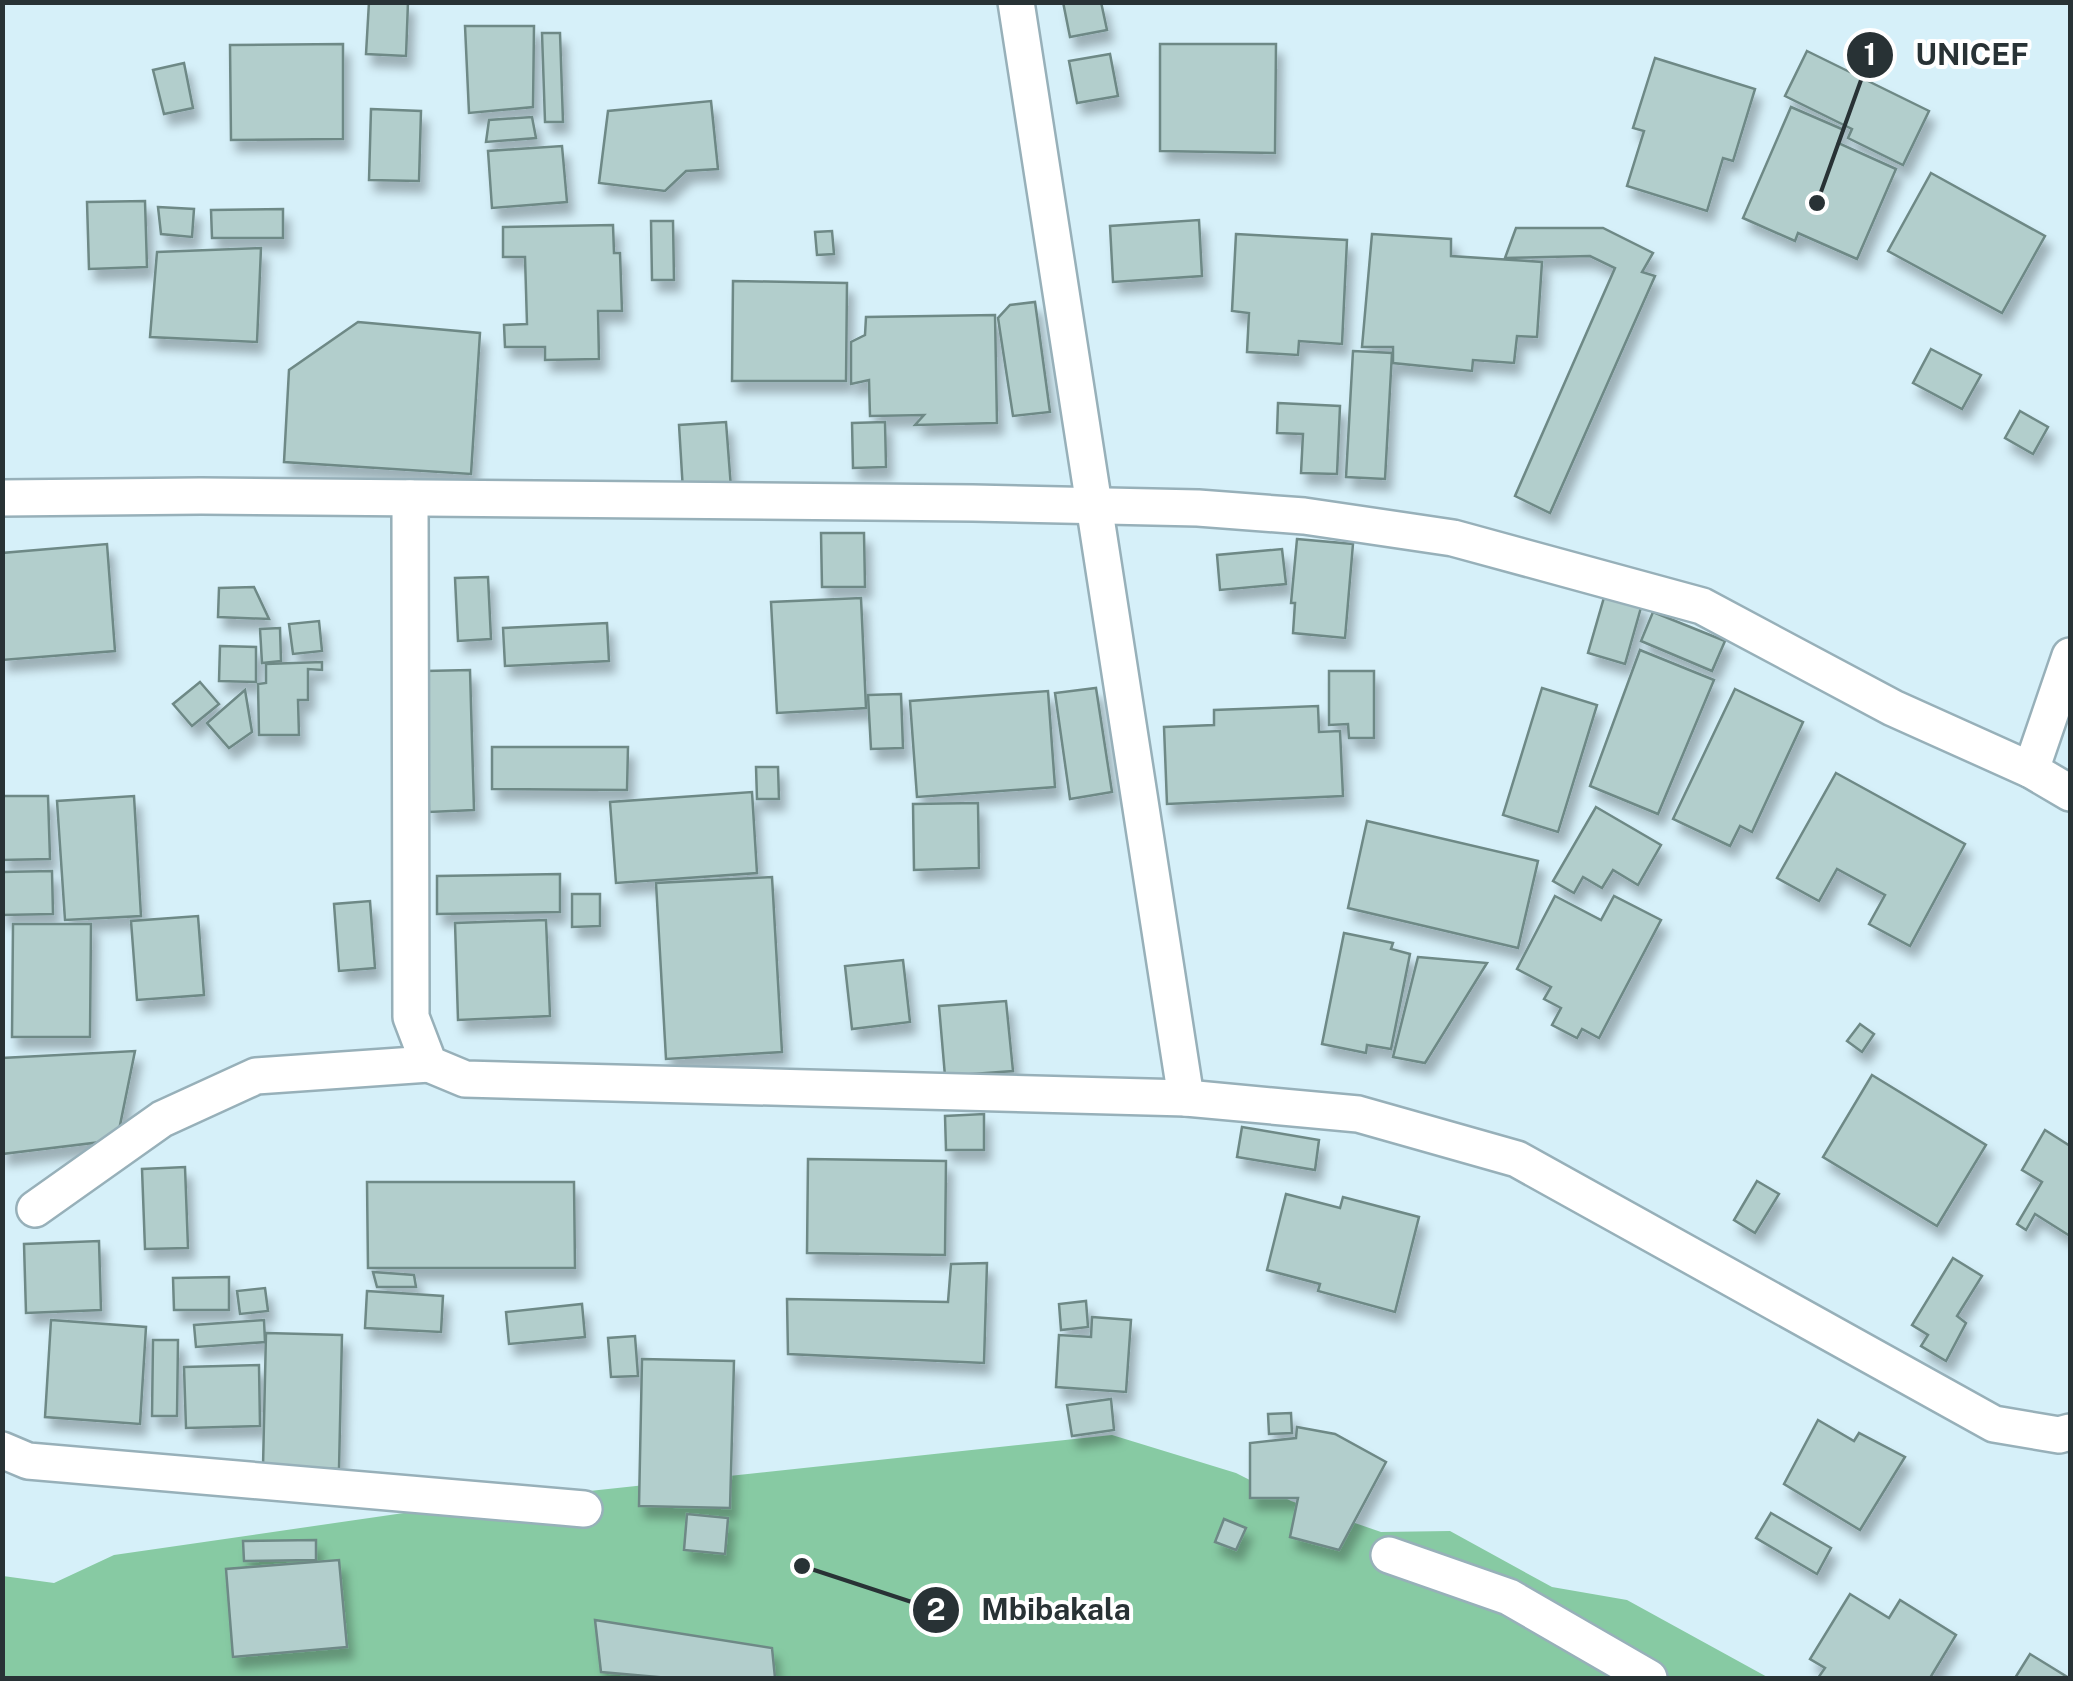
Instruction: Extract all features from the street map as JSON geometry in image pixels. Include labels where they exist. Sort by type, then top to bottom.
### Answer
[{"type":"street","points":[[1016,2],[1186,1098]]},
{"type":"street","points":[[2,498],[973,503],[1198,508],[1304,516],[1453,538],[1702,606],[1893,708],[2031,770],[2070,793]]},
{"type":"street","points":[[410,498],[411,1017],[429,1064]]},
{"type":"street","points":[[2031,770],[2070,656]]},
{"type":"street","points":[[35,1209],[162,1120],[256,1076],[429,1064],[466,1080],[1186,1098],[1358,1114],[1517,1159],[1994,1424],[2059,1435],[2070,1432]]},
{"type":"street","points":[[2,1450],[28,1461],[584,1509]]},
{"type":"street","points":[[1389,1555],[1509,1597],[1649,1678]]},
{"type":"green space","points":[[1112,1435],[1236,1473],[1291,1501],[1381,1532],[1450,1531],[1552,1587],[1627,1600],[1769,1678],[3,1678],[3,1576],[54,1583],[114,1555],[459,1505]]},
{"type":"building","points":[[369,2],[408,2],[406,56],[366,54]]},
{"type":"building","points":[[1063,2],[1101,2],[1107,30],[1070,37]]},
{"type":"building","points":[[465,26],[534,26],[533,107],[469,113]]},
{"type":"building","points":[[542,33],[560,33],[563,122],[545,122]]},
{"type":"building","points":[[343,44],[343,139],[231,140],[230,45]]},
{"type":"building","points":[[1160,44],[1276,44],[1275,153],[1160,151]]},
{"type":"building","points":[[1807,51],[1929,111],[1903,165],[1848,138],[1852,129],[1785,96]]},
{"type":"building","points":[[1110,54],[1118,96],[1077,103],[1069,61]]},
{"type":"building","points":[[1655,58],[1755,89],[1733,161],[1723,158],[1707,211],[1627,186],[1644,131],[1633,128]]},
{"type":"building","points":[[184,63],[193,108],[164,114],[153,70]]},
{"type":"building","points":[[711,101],[718,169],[686,171],[665,191],[599,183],[608,111]]},
{"type":"building","points":[[1791,107],[1844,130],[1838,143],[1896,169],[1857,259],[1798,233],[1795,241],[1743,218]]},
{"type":"building","points":[[371,109],[421,111],[419,181],[369,180]]},
{"type":"building","points":[[532,117],[536,138],[486,142],[489,120]]},
{"type":"building","points":[[562,146],[567,202],[492,208],[488,151]]},
{"type":"building","points":[[1931,173],[2045,236],[2002,313],[1888,251]]},
{"type":"building","points":[[145,201],[147,267],[89,269],[87,202]]},
{"type":"building","points":[[158,207],[194,209],[192,237],[161,234]]},
{"type":"building","points":[[283,209],[283,238],[212,238],[211,210]]},
{"type":"building","points":[[1199,220],[1202,276],[1113,282],[1110,226]]},
{"type":"building","points":[[651,221],[673,221],[674,280],[652,280]]},
{"type":"building","points":[[613,225],[614,253],[620,253],[622,311],[598,311],[599,359],[545,360],[545,347],[505,347],[504,325],[527,324],[525,257],[503,257],[503,227]]},
{"type":"building","points":[[1516,228],[1603,228],[1653,253],[1642,272],[1655,276],[1550,513],[1515,496],[1615,268],[1590,256],[1505,258]]},
{"type":"building","points":[[832,231],[834,254],[817,255],[815,232]]},
{"type":"building","points":[[1236,234],[1347,240],[1342,344],[1299,341],[1298,355],[1247,352],[1249,313],[1232,311]]},
{"type":"building","points":[[1372,234],[1451,239],[1451,256],[1542,262],[1537,337],[1517,336],[1514,363],[1473,360],[1472,371],[1393,363],[1393,347],[1362,347]]},
{"type":"building","points":[[261,248],[257,342],[150,337],[157,252]]},
{"type":"building","points":[[733,281],[847,283],[846,381],[732,381]]},
{"type":"building","points":[[1035,302],[1050,412],[1013,416],[998,318],[1010,305]]},
{"type":"building","points":[[995,315],[997,423],[915,425],[924,415],[870,416],[869,380],[851,384],[851,342],[865,335],[866,317]]},
{"type":"building","points":[[358,322],[480,333],[471,474],[284,462],[289,370]]},
{"type":"building","points":[[1931,349],[1981,375],[1962,409],[1913,383]]},
{"type":"building","points":[[1353,351],[1392,353],[1385,479],[1346,477]]},
{"type":"building","points":[[1278,403],[1340,406],[1337,474],[1301,473],[1303,434],[1277,433]]},
{"type":"building","points":[[2020,411],[2048,427],[2033,454],[2005,438]]},
{"type":"building","points":[[726,422],[731,488],[683,491],[679,425]]},
{"type":"building","points":[[885,422],[886,467],[853,468],[852,423]]},
{"type":"building","points":[[821,533],[864,533],[865,587],[822,587]]},
{"type":"building","points":[[1297,539],[1353,544],[1345,638],[1293,633],[1295,603],[1291,603]]},
{"type":"building","points":[[107,544],[115,651],[2,660],[2,553]]},
{"type":"building","points":[[1282,549],[1286,584],[1220,590],[1217,555]]},
{"type":"building","points":[[488,577],[491,639],[458,641],[455,578]]},
{"type":"building","points":[[254,587],[269,619],[218,617],[219,588]]},
{"type":"building","points":[[1605,594],[1642,604],[1625,664],[1588,653]]},
{"type":"building","points":[[861,598],[866,708],[777,713],[771,602]]},
{"type":"building","points":[[1653,612],[1725,641],[1712,671],[1641,641]]},
{"type":"building","points":[[319,621],[322,651],[293,654],[289,624]]},
{"type":"building","points":[[607,623],[609,661],[505,666],[503,628]]},
{"type":"building","points":[[280,628],[281,661],[262,663],[260,629]]},
{"type":"building","points":[[220,646],[256,647],[256,682],[219,681]]},
{"type":"building","points":[[1640,650],[1714,680],[1658,814],[1590,786]]},
{"type":"building","points":[[322,662],[322,670],[308,669],[308,700],[298,700],[299,735],[259,735],[258,684],[266,683],[266,664]]},
{"type":"building","points":[[470,670],[474,810],[429,812],[425,671]]},
{"type":"building","points":[[1329,671],[1374,671],[1374,738],[1349,738],[1348,724],[1329,725]]},
{"type":"building","points":[[200,682],[219,704],[192,726],[173,704]]},
{"type":"building","points":[[1096,688],[1112,792],[1070,799],[1055,693]]},
{"type":"building","points":[[1542,688],[1597,705],[1558,832],[1503,815]]},
{"type":"building","points":[[1735,689],[1803,722],[1752,832],[1740,826],[1730,846],[1673,819]]},
{"type":"building","points":[[245,690],[252,732],[229,748],[207,723]]},
{"type":"building","points":[[1048,691],[1055,787],[917,797],[910,701]]},
{"type":"building","points":[[901,694],[903,748],[871,749],[868,695]]},
{"type":"building","points":[[1318,706],[1319,732],[1340,731],[1343,796],[1167,804],[1164,727],[1214,725],[1214,710]]},
{"type":"building","points":[[492,747],[628,747],[627,790],[492,789]]},
{"type":"building","points":[[756,767],[778,767],[779,799],[757,799]]},
{"type":"building","points":[[1836,773],[1965,844],[1910,946],[1869,924],[1885,895],[1837,869],[1819,901],[1777,878]]},
{"type":"building","points":[[752,792],[757,873],[616,883],[610,802]]},
{"type":"building","points":[[2,796],[48,796],[50,859],[2,860]]},
{"type":"building","points":[[134,796],[141,916],[65,920],[57,801]]},
{"type":"building","points":[[978,803],[979,868],[914,870],[913,804]]},
{"type":"building","points":[[1596,807],[1661,845],[1638,885],[1613,870],[1602,888],[1583,877],[1574,893],[1553,881]]},
{"type":"building","points":[[1367,821],[1538,861],[1518,948],[1348,908]]},
{"type":"building","points":[[52,871],[53,914],[2,915],[2,872]]},
{"type":"building","points":[[560,874],[560,912],[437,914],[437,876]]},
{"type":"building","points":[[772,877],[782,1052],[666,1059],[656,883]]},
{"type":"building","points":[[572,894],[600,894],[600,926],[572,927]]},
{"type":"building","points":[[1555,896],[1601,920],[1614,896],[1661,920],[1599,1038],[1582,1029],[1577,1038],[1552,1025],[1561,1008],[1544,999],[1551,987],[1517,969]]},
{"type":"building","points":[[370,901],[375,968],[339,971],[334,904]]},
{"type":"building","points":[[198,916],[204,995],[137,1000],[131,921]]},
{"type":"building","points":[[546,920],[550,1016],[458,1020],[455,923]]},
{"type":"building","points":[[13,924],[91,924],[90,1037],[12,1037]]},
{"type":"building","points":[[1344,933],[1393,943],[1391,949],[1410,954],[1391,1049],[1367,1045],[1366,1053],[1322,1044]]},
{"type":"building","points":[[1418,957],[1487,963],[1425,1063],[1393,1057]]},
{"type":"building","points":[[903,960],[910,1022],[852,1029],[845,966]]},
{"type":"building","points":[[1006,1001],[1013,1071],[945,1076],[939,1006]]},
{"type":"building","points":[[1860,1024],[1874,1034],[1862,1052],[1847,1041]]},
{"type":"building","points":[[135,1051],[117,1140],[2,1154],[2,1058]]},
{"type":"building","points":[[1872,1075],[1986,1145],[1937,1226],[1823,1157]]},
{"type":"building","points":[[984,1114],[984,1150],[946,1150],[945,1116]]},
{"type":"building","points":[[1242,1127],[1319,1140],[1315,1170],[1237,1157]]},
{"type":"building","points":[[2045,1130],[2070,1146],[2070,1236],[2035,1214],[2026,1230],[2017,1224],[2042,1182],[2022,1170]]},
{"type":"building","points":[[808,1159],[946,1161],[945,1255],[807,1253]]},
{"type":"building","points":[[185,1167],[188,1248],[145,1249],[142,1169]]},
{"type":"building","points":[[1757,1181],[1779,1194],[1755,1233],[1734,1220]]},
{"type":"building","points":[[367,1182],[574,1182],[575,1268],[368,1268]]},
{"type":"building","points":[[1286,1194],[1340,1208],[1343,1197],[1419,1217],[1395,1312],[1318,1291],[1320,1284],[1267,1270]]},
{"type":"building","points":[[99,1241],[101,1310],[26,1313],[24,1244]]},
{"type":"building","points":[[1953,1258],[1982,1276],[1957,1316],[1966,1323],[1946,1361],[1921,1346],[1928,1335],[1912,1325]]},
{"type":"building","points":[[987,1263],[984,1363],[788,1354],[787,1299],[948,1302],[951,1264]]},
{"type":"building","points":[[373,1272],[414,1275],[416,1287],[377,1287]]},
{"type":"building","points":[[229,1277],[229,1310],[174,1310],[173,1278]]},
{"type":"building","points":[[265,1288],[268,1311],[240,1314],[237,1291]]},
{"type":"building","points":[[367,1291],[443,1296],[441,1332],[365,1328]]},
{"type":"building","points":[[1086,1301],[1088,1327],[1061,1330],[1059,1304]]},
{"type":"building","points":[[582,1304],[585,1337],[509,1344],[506,1312]]},
{"type":"building","points":[[1092,1317],[1131,1320],[1126,1392],[1056,1387],[1059,1335],[1091,1337]]},
{"type":"building","points":[[51,1320],[146,1327],[140,1424],[45,1417]]},
{"type":"building","points":[[264,1320],[265,1342],[196,1347],[194,1325]]},
{"type":"building","points":[[266,1333],[342,1335],[339,1469],[263,1467]]},
{"type":"building","points":[[635,1336],[638,1376],[611,1377],[608,1338]]},
{"type":"building","points":[[153,1340],[178,1340],[177,1416],[152,1416]]},
{"type":"building","points":[[642,1359],[734,1361],[730,1508],[639,1506]]},
{"type":"building","points":[[259,1365],[260,1426],[186,1428],[184,1367]]},
{"type":"building","points":[[1111,1399],[1114,1430],[1072,1436],[1067,1405]]},
{"type":"building","points":[[1291,1413],[1292,1433],[1269,1434],[1268,1414]]},
{"type":"building","points":[[1818,1420],[1854,1441],[1859,1433],[1905,1457],[1860,1530],[1784,1484]]},
{"type":"building","points":[[1297,1427],[1335,1434],[1386,1462],[1339,1550],[1290,1537],[1298,1498],[1250,1498],[1250,1443],[1296,1438]]},
{"type":"building","points":[[1771,1513],[1831,1548],[1817,1574],[1756,1538]]},
{"type":"building","points":[[687,1514],[728,1518],[725,1554],[684,1550]]},
{"type":"building","points":[[1224,1519],[1246,1528],[1236,1550],[1215,1542]]},
{"type":"building","points":[[316,1540],[316,1560],[244,1561],[243,1541]]},
{"type":"building","points":[[339,1560],[347,1647],[233,1657],[226,1569]]},
{"type":"building","points":[[1850,1594],[1889,1618],[1900,1600],[1956,1635],[1930,1678],[1818,1678],[1825,1668],[1810,1659]]},
{"type":"building","points":[[595,1620],[772,1648],[775,1678],[669,1678],[601,1672]]},
{"type":"building","points":[[2030,1654],[2069,1678],[2015,1678]]},
{"type":"place","name":"UNICEF","points":[[1817,203]]},
{"type":"place","name":"Mbibakala","points":[[802,1566]]}]
